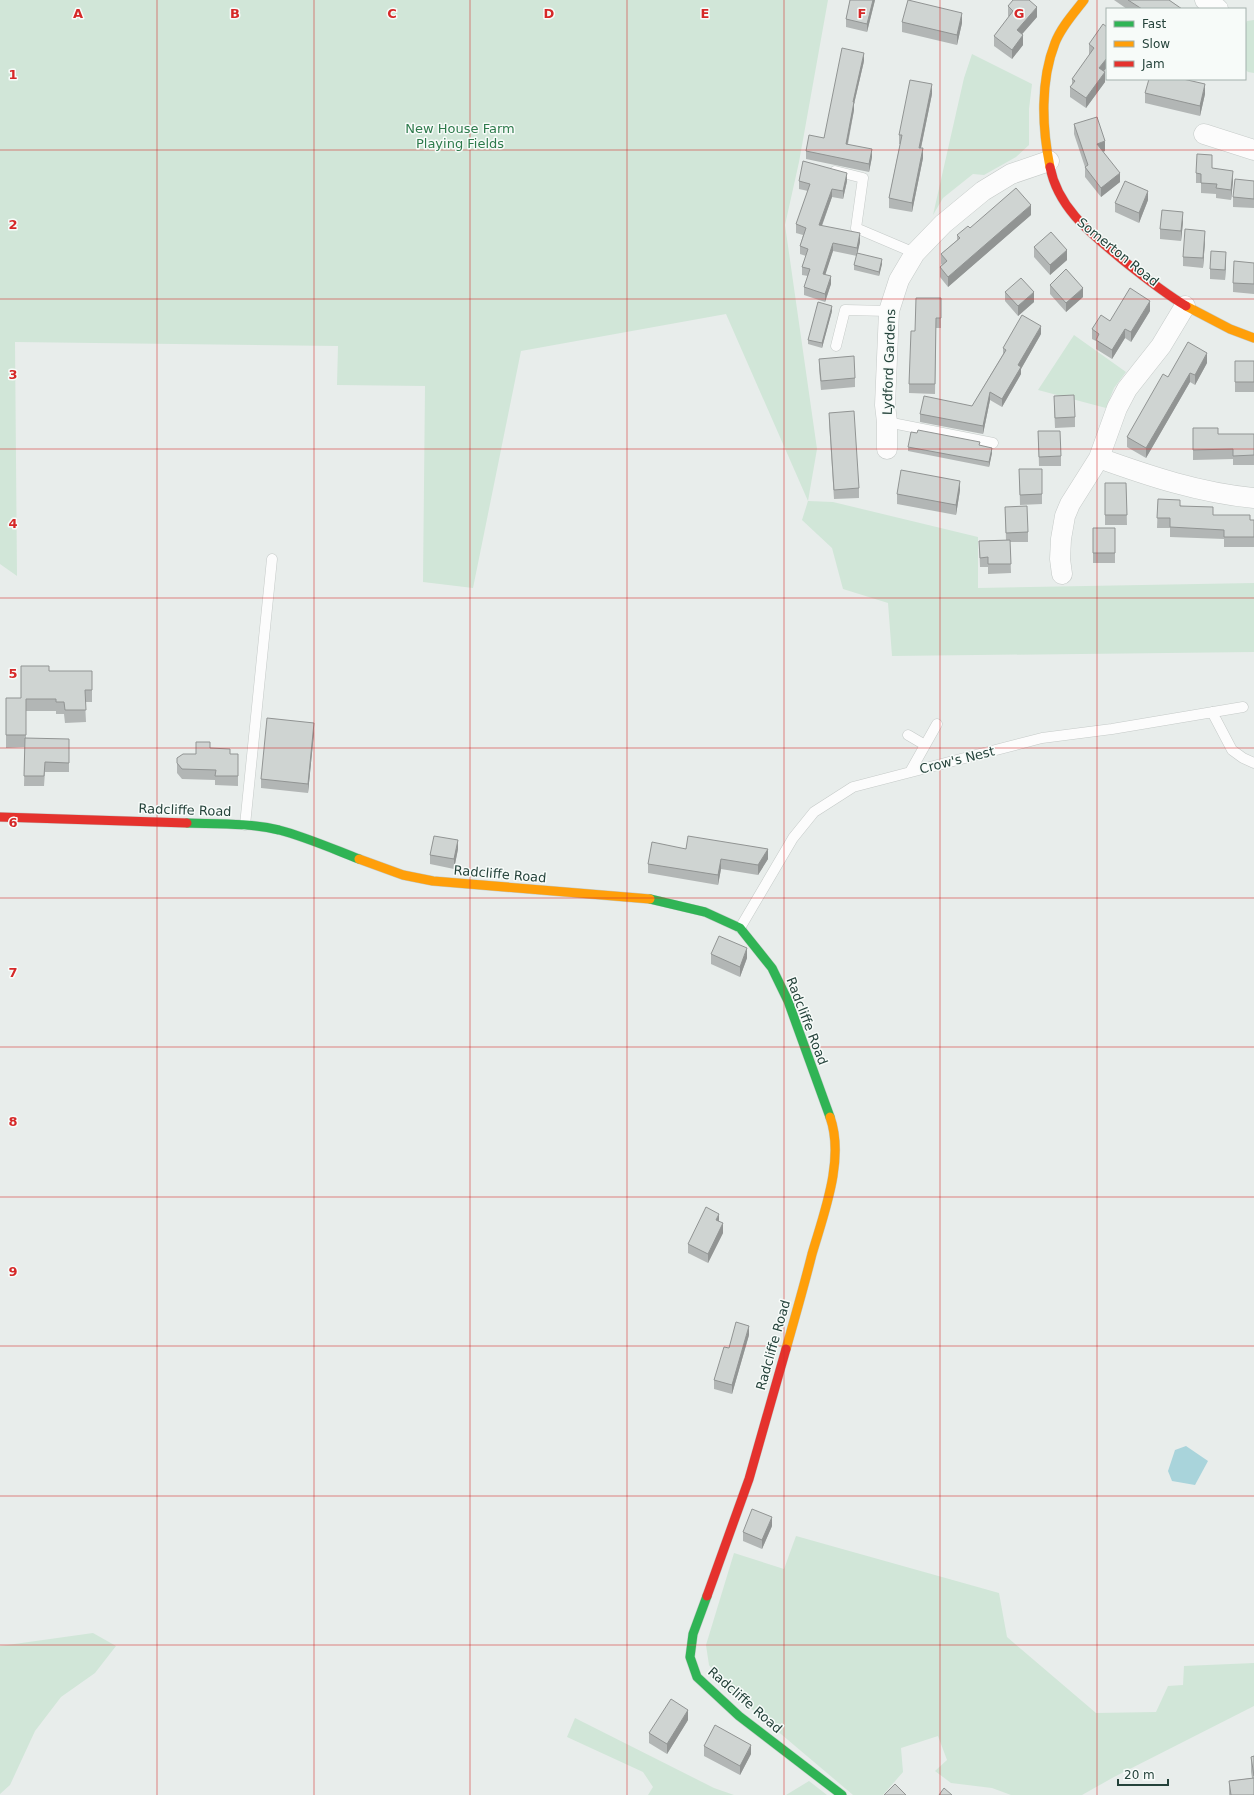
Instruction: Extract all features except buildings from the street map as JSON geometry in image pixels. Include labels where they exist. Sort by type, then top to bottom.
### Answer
[{"type":"main road","name":"Somerton Road","points":[[1078,2],[1055,43],[1047,71],[1045,125],[1049,161],[1054,183],[1060,195],[1070,211],[1082,225],[1185,306],[1219,325],[1254,338]]},
{"type":"main road","name":"Radcliffe Road","points":[[0,817],[245,825],[278,830],[299,836],[403,875],[433,882],[657,900],[705,912],[740,928],[772,968],[788,1001],[833,1125],[835,1158],[830,1192],[749,1480],[693,1634],[690,1657],[697,1677],[737,1714],[842,1795]]},
{"type":"street","points":[[1205,0],[1217,8]]},
{"type":"street","points":[[1204,134],[1253,158]]},
{"type":"street","name":"Lydford Gardens","points":[[887,449],[887,422],[885,405],[889,311],[899,280],[916,253],[943,224],[983,191],[1012,174],[1049,161]]},
{"type":"street","points":[[1056,564],[1070,504],[1099,458],[1117,408],[1127,389],[1161,346],[1185,306]]},
{"type":"street","points":[[1099,458],[1160,479],[1198,488],[1254,498]]},
{"type":"lane","points":[[824,169],[863,178],[856,228],[916,253]]},
{"type":"lane","points":[[836,346],[845,310],[889,311]]},
{"type":"lane","points":[[887,422],[993,443]]},
{"type":"lane","points":[[245,825],[272,559]]},
{"type":"lane","name":"Crow's Nest","points":[[740,928],[793,838],[814,812],[853,787],[1042,738],[1112,729],[1243,707]]},
{"type":"lane","points":[[1212,712],[1232,750],[1243,758],[1254,762]]},
{"type":"lane","points":[[910,772],[937,724]]},
{"type":"lane","points":[[908,735],[925,745]]},
{"type":"green space","name":"New House Farm Playing Fields","points":[[0,0],[828,0],[799,162],[785,225],[817,449],[808,501],[726,314],[521,351],[473,588],[423,582],[425,386],[337,385],[338,346],[15,342],[17,576],[0,564]]},
{"type":"green space","points":[[1254,20],[1254,73],[1246,70],[1247,21]]},
{"type":"green space","points":[[972,54],[1032,84],[1029,109],[1029,145],[1016,157],[984,175],[973,174],[943,198],[933,215],[964,78]]},
{"type":"green space","points":[[1074,335],[1126,372],[1114,388],[1106,408],[1038,390]]},
{"type":"green space","points":[[808,501],[833,502],[978,537],[978,588],[1254,583],[1254,652],[892,656],[888,603],[843,589],[832,548],[802,520]]},
{"type":"green space","points":[[796,1536],[999,1593],[1007,1637],[1096,1713],[1156,1712],[1168,1686],[1183,1685],[1184,1666],[1254,1663],[1254,1706],[1114,1777],[1082,1795],[1011,1795],[992,1788],[951,1783],[935,1771],[947,1760],[938,1736],[901,1748],[903,1772],[883,1795],[853,1795],[722,1684],[709,1665],[706,1645],[734,1553],[784,1569]]},
{"type":"green space","points":[[93,1633],[116,1646],[95,1673],[61,1697],[35,1731],[10,1785],[0,1794],[0,1646]]},
{"type":"green space","points":[[575,1718],[714,1788],[734,1795],[648,1795],[653,1787],[643,1772],[567,1737]]},
{"type":"green space","points":[[809,1781],[827,1795],[786,1795]]},
{"type":"water","points":[[1186,1446],[1208,1461],[1195,1485],[1172,1481],[1168,1471],[1175,1450]]},
{"type":"traffic: fast","points":[[187,823],[245,825],[279,830],[359,859]]},
{"type":"traffic: fast","points":[[650,899],[705,912],[740,928],[772,968],[788,1001],[830,1117]]},
{"type":"traffic: fast","points":[[707,1596],[693,1634],[690,1657],[697,1677],[739,1716],[842,1795]]},
{"type":"traffic: slow","points":[[1050,167],[1044,121],[1045,89],[1050,58],[1061,31],[1084,0]]},
{"type":"traffic: slow","points":[[1186,306],[1230,329],[1254,338]]},
{"type":"traffic: slow","points":[[359,859],[403,875],[433,881],[650,899]]},
{"type":"traffic: slow","points":[[786,1349],[831,1186],[835,1150],[834,1133],[830,1117]]},
{"type":"traffic: jam","points":[[1050,167],[1054,182],[1061,196],[1078,220],[1124,261],[1186,306]]},
{"type":"traffic: jam","points":[[0,817],[187,823]]},
{"type":"traffic: jam","points":[[707,1596],[749,1479],[786,1349]]}]
